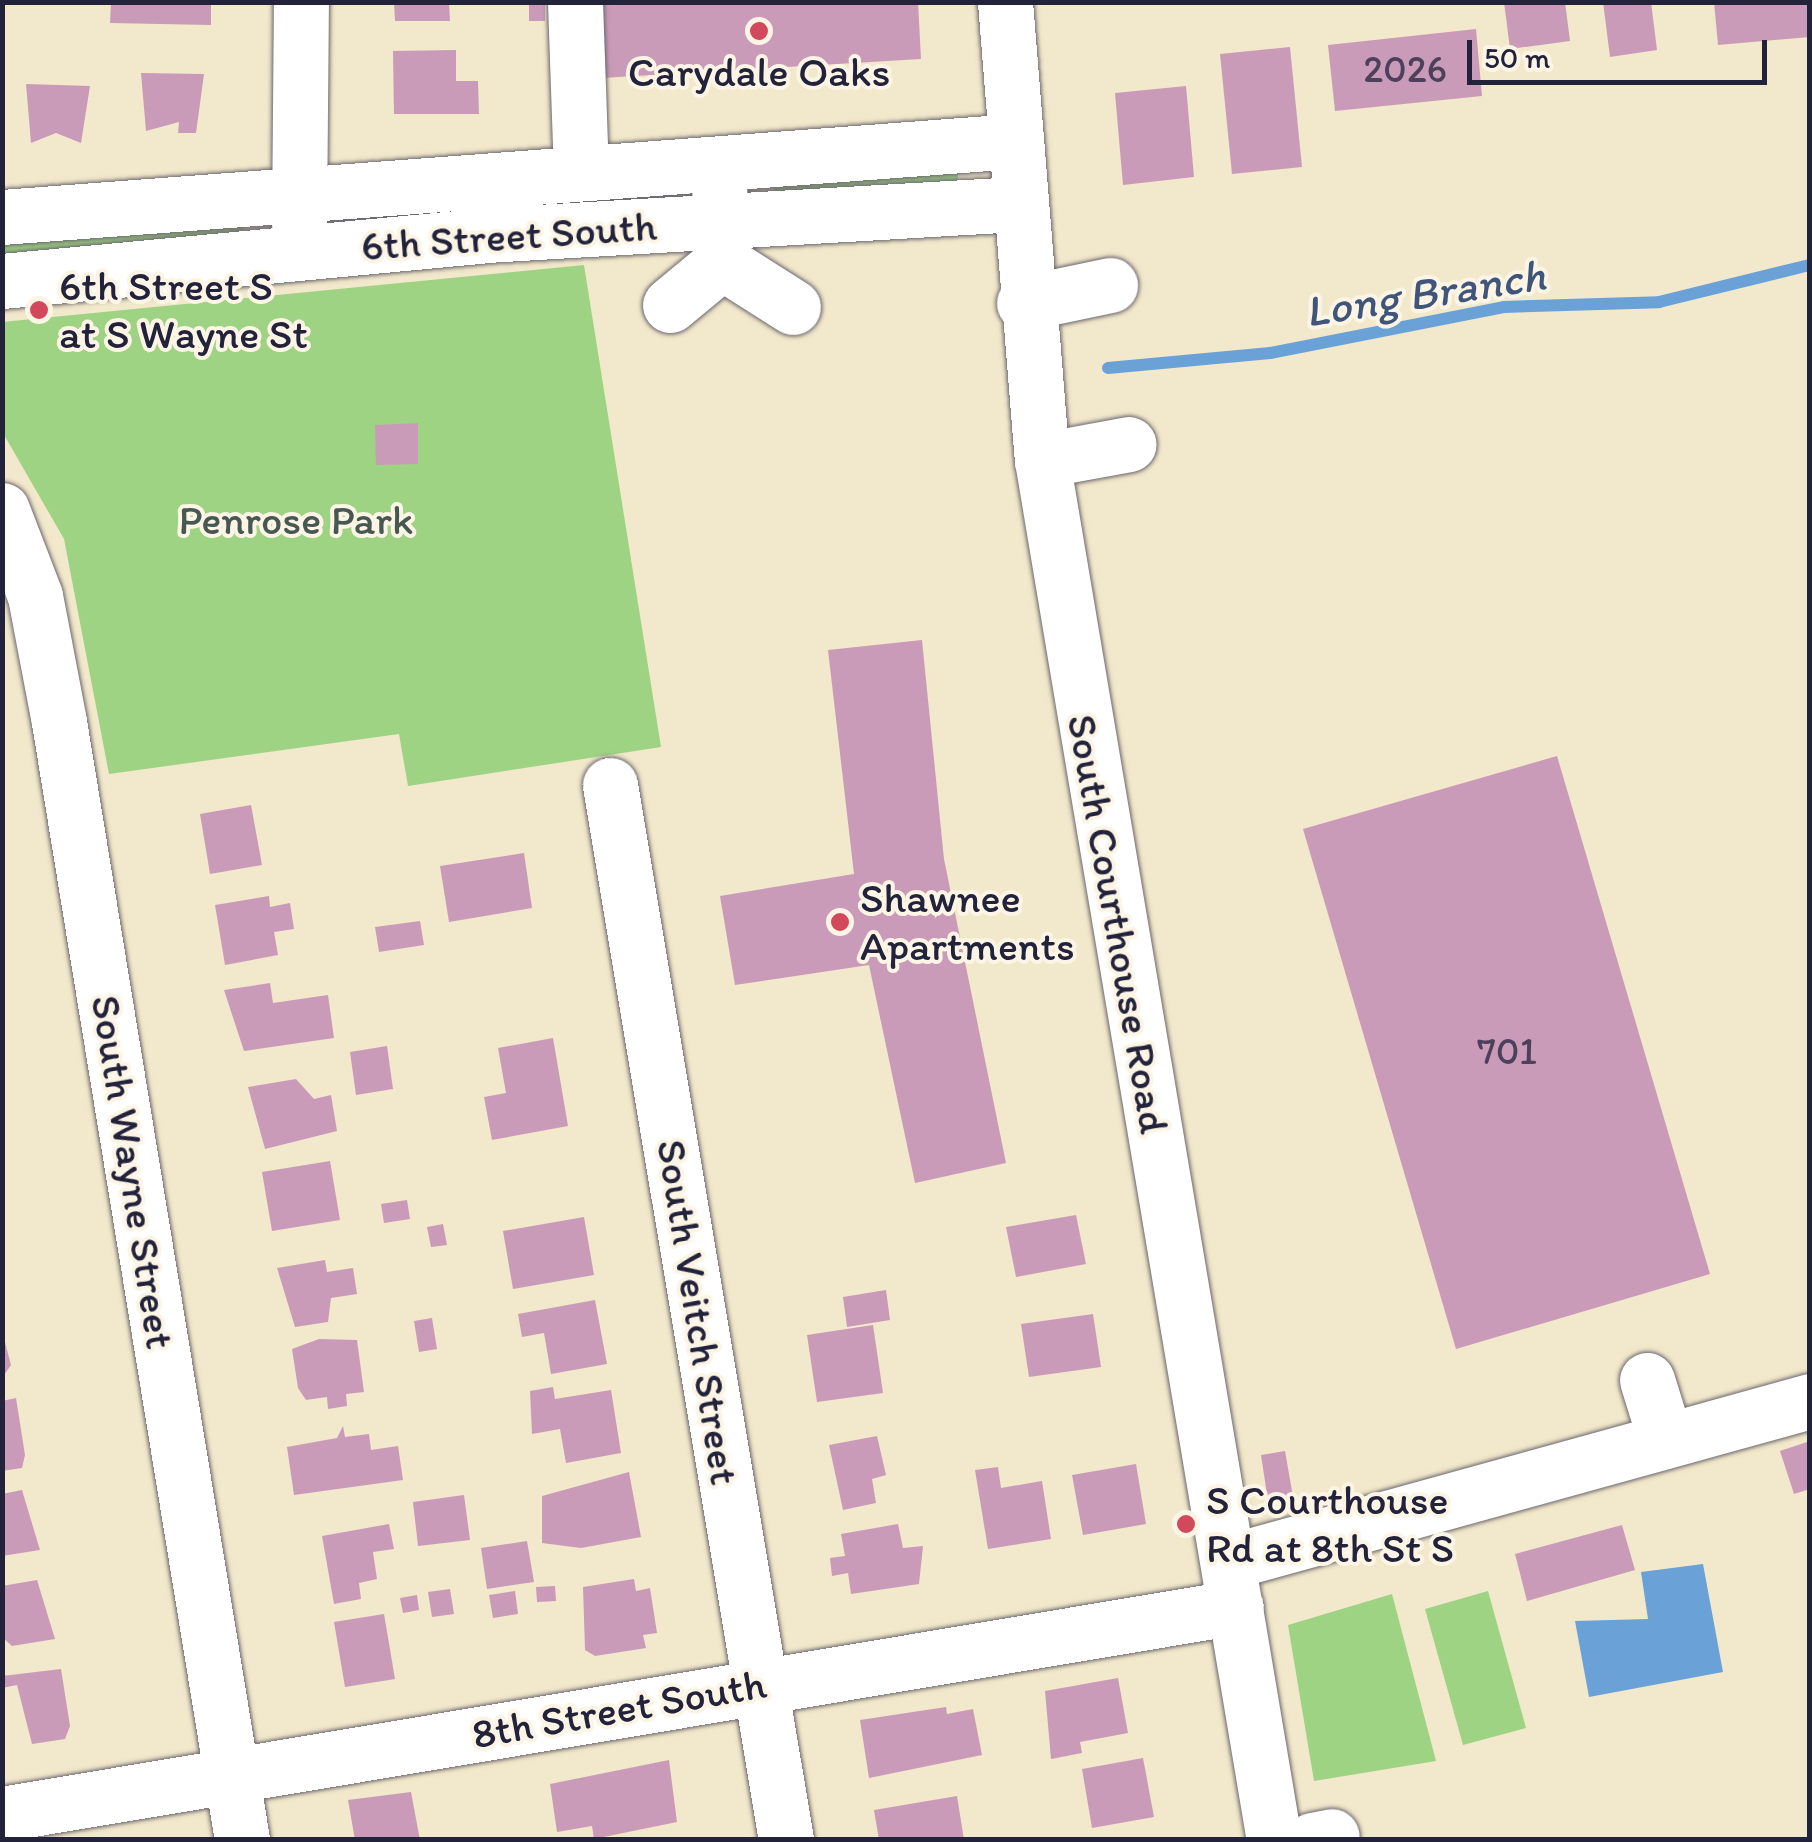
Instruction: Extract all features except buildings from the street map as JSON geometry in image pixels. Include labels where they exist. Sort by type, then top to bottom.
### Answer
[{"type":"street","points":[[298,253],[300,2]]},
{"type":"street","points":[[575,2],[581,170]]},
{"type":"street","name":"South Courthouse Road","points":[[1005,2],[1024,303],[1042,460],[1274,1840]]},
{"type":"street","name":"6th Street South","points":[[2,218],[299,190],[1016,142]]},
{"type":"street","points":[[670,305],[721,241],[719,161]]},
{"type":"street","name":"6th Street South","points":[[2,281],[298,253],[721,241],[1017,204]]},
{"type":"street","points":[[721,241],[793,306]]},
{"type":"street","points":[[1024,303],[1110,285]]},
{"type":"street","points":[[1042,460],[1129,444]]},
{"type":"street","name":"South Wayne Street","points":[[2,510],[242,1840]]},
{"type":"street","name":"South Veitch Street","points":[[610,785],[786,1840]]},
{"type":"street","points":[[1648,1380],[1664,1435]]},
{"type":"street","name":"8th Street South","points":[[2,1814],[761,1684],[1232,1585],[1664,1435],[1810,1401]]},
{"type":"green space","points":[[958,169],[958,181],[774,193],[773,179]]},
{"type":"green space","points":[[242,219],[244,232],[3,264],[3,236]]},
{"type":"green space","name":"Penrose Park","points":[[584,265],[661,747],[408,786],[399,734],[109,774],[64,539],[3,433],[2,322]]},
{"type":"green space","points":[[1488,1591],[1526,1728],[1463,1745],[1425,1609]]},
{"type":"green space","points":[[1392,1594],[1436,1761],[1314,1781],[1288,1625]]},
{"type":"water","points":[[1703,1564],[1723,1672],[1589,1697],[1575,1621],[1648,1619],[1641,1572]]},
{"type":"waterway","name":"Long Branch","points":[[1108,368],[1270,353],[1504,307],[1659,302],[1810,265]]},
{"type":"place","name":"Carydale Oaks","points":[[759,31]]},
{"type":"place","name":"6th Street S at S Wayne St","points":[[39,310]]},
{"type":"place","name":"Shawnee Apartments","points":[[840,922]]},
{"type":"place","name":"S Courthouse Rd at 8th St S","points":[[1186,1524]]}]
